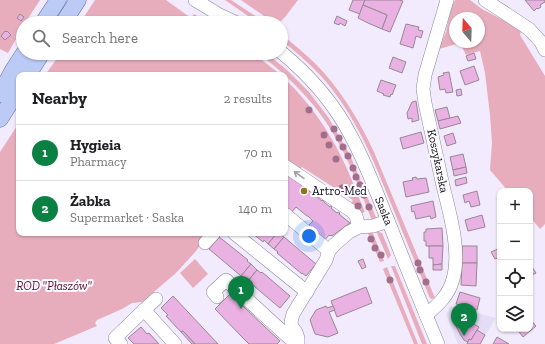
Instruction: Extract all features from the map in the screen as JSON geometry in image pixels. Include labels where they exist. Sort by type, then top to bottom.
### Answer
[{"type":"main road","points":[[48,16],[58,0]]},
{"type":"main road","points":[[68,16],[78,0]]},
{"type":"main road","points":[[0,94],[19,60]]},
{"type":"main road","points":[[30,72],[38,60]]},
{"type":"main road","points":[[0,118],[16,94]]},
{"type":"street","points":[[194,0],[222,16]]},
{"type":"street","points":[[213,0],[235,16]]},
{"type":"street","name":"Koszykarska","points":[[426,315],[439,304],[450,288],[456,261],[451,219],[423,89],[425,75],[447,0]]},
{"type":"street","points":[[485,0],[529,29],[541,42],[545,50]]},
{"type":"street","name":"Saska","points":[[288,58],[313,82],[331,104],[351,135],[364,162],[438,344]]},
{"type":"street","points":[[288,168],[353,212],[359,227]]},
{"type":"street","points":[[288,217],[329,251]]},
{"type":"street","points":[[297,344],[298,338],[291,322],[293,314],[326,260],[329,251],[349,232],[359,227],[373,226],[388,221]]},
{"type":"street","points":[[205,244],[212,236]]},
{"type":"street","points":[[238,236],[307,292]]},
{"type":"street","points":[[217,297],[212,292],[226,280],[297,344]]},
{"type":"street","points":[[120,344],[115,338],[156,299]]},
{"type":"street","points":[[144,310],[175,344]]},
{"type":"shaded area","points":[[450,306],[496,318],[480,344],[458,344],[446,314]]},
{"type":"green space","points":[[0,0],[40,0],[30,16],[16,16],[16,39],[8,53],[0,49]]},
{"type":"green space","points":[[95,0],[166,0],[188,16],[85,16]]},
{"type":"green space","points":[[225,0],[231,0],[255,16],[248,16]]},
{"type":"green space","points":[[241,0],[298,0],[286,16],[264,16]]},
{"type":"green space","points":[[455,0],[470,0],[482,9],[521,31],[520,35],[545,76],[545,224],[540,229],[533,221],[533,188],[505,188],[490,170],[492,143],[485,73],[480,51],[466,55],[462,48],[485,48],[485,12],[450,12]]},
{"type":"green space","points":[[449,17],[449,46],[439,49],[446,32]]},
{"type":"green space","points":[[288,40],[325,74],[346,101],[364,131],[435,298],[431,299],[429,296],[378,171],[354,122],[344,106],[321,76],[288,46]]},
{"type":"green space","points":[[56,60],[262,60],[277,72],[47,72]]},
{"type":"green space","points":[[266,60],[275,60],[287,70],[309,92],[328,117],[350,155],[377,220],[373,223],[349,163],[331,130],[304,94],[288,78],[288,72],[281,72]]},
{"type":"green space","points":[[288,82],[309,106],[330,135],[365,212],[359,214],[350,205],[353,200],[302,167],[299,171],[288,164]]},
{"type":"green space","name":"ROD \"Płaszów\"","points":[[16,128],[16,236],[207,236],[196,251],[176,273],[142,302],[132,303],[97,320],[95,323],[97,326],[54,344],[0,344],[0,152]]},
{"type":"green space","points":[[367,231],[372,231],[384,261],[380,262]]},
{"type":"green space","points":[[376,231],[382,233],[391,255],[388,259]]},
{"type":"green space","points":[[195,259],[208,274],[193,288],[180,273]]},
{"type":"green space","points":[[391,266],[395,266],[427,344],[422,344]]},
{"type":"green space","points":[[387,267],[418,344],[414,344],[383,269]]},
{"type":"building","points":[[353,0],[365,0],[360,14],[349,10]]},
{"type":"building","points":[[365,0],[403,1],[390,32],[382,29],[387,15],[363,5]]},
{"type":"building","points":[[525,0],[545,0],[545,2],[540,5],[541,7],[534,11]]},
{"type":"building","points":[[363,5],[387,15],[382,29],[358,18]]},
{"type":"building","points":[[337,16],[347,21],[345,26],[340,23],[339,25],[334,23]]},
{"type":"building","points":[[406,24],[419,27],[418,30],[423,31],[421,38],[416,36],[413,48],[400,44]]},
{"type":"building","points":[[5,31],[11,35],[5,40],[1,36]]},
{"type":"building","points":[[474,53],[476,59],[468,61],[466,56]]},
{"type":"building","points":[[393,57],[406,62],[402,73],[389,68]]},
{"type":"building","points":[[474,66],[479,80],[465,85],[460,71]]},
{"type":"building","points":[[449,72],[453,92],[446,93],[445,89],[440,90],[438,77],[444,75],[443,73]]},
{"type":"building","points":[[381,80],[396,85],[390,97],[377,91]]},
{"type":"building","points":[[461,89],[462,95],[457,96],[456,90]]},
{"type":"building","points":[[416,101],[419,120],[412,122],[412,118],[408,119],[407,113],[412,102]]},
{"type":"building","points":[[447,107],[450,118],[438,121],[435,110]]},
{"type":"building","points":[[458,116],[461,123],[440,129],[438,121]]},
{"type":"building","points":[[421,132],[424,143],[403,149],[400,138]]},
{"type":"building","points":[[453,133],[456,143],[447,146],[444,136]]},
{"type":"building","points":[[463,154],[466,167],[453,170],[450,157]]},
{"type":"building","points":[[466,167],[467,173],[454,176],[453,170]]},
{"type":"building","points":[[288,173],[314,195],[317,195],[316,196],[322,201],[323,200],[330,207],[332,207],[331,208],[337,213],[340,213],[339,214],[350,223],[332,236],[329,235],[324,241],[307,227],[313,221],[308,216],[296,207],[291,213],[288,210]]},
{"type":"building","points":[[416,177],[417,179],[426,178],[429,192],[406,197],[403,182],[413,180],[412,178]]},
{"type":"building","points":[[466,177],[467,183],[456,186],[455,180]]},
{"type":"building","points":[[477,191],[480,205],[471,207],[469,201],[465,203],[463,195]]},
{"type":"building","points":[[433,201],[436,217],[431,219],[430,216],[416,219],[414,211],[412,212],[411,206]]},
{"type":"building","points":[[482,215],[485,227],[468,231],[465,220]]},
{"type":"building","points":[[442,228],[443,246],[426,246],[426,241],[424,241],[424,232],[426,232],[426,229]]},
{"type":"building","points":[[256,236],[275,236],[268,244],[264,240],[263,242]]},
{"type":"building","points":[[275,236],[284,237],[274,249],[268,244]]},
{"type":"building","points":[[219,237],[251,264],[241,276],[209,249]]},
{"type":"building","points":[[284,237],[316,264],[306,276],[274,249]]},
{"type":"building","points":[[429,246],[443,246],[442,264],[433,265],[433,258],[429,258]]},
{"type":"building","points":[[462,246],[477,246],[477,263],[462,263]]},
{"type":"building","points":[[497,249],[497,258],[495,259],[491,252]]},
{"type":"building","points":[[363,259],[366,267],[362,269],[358,261]]},
{"type":"building","points":[[462,263],[477,263],[476,286],[461,285]]},
{"type":"building","points":[[251,264],[257,270],[248,281],[241,276]]},
{"type":"building","points":[[442,264],[442,270],[433,270],[433,265]]},
{"type":"building","points":[[257,270],[261,273],[262,272],[290,296],[280,308],[248,281]]},
{"type":"building","points":[[366,287],[372,303],[337,317],[331,301]]},
{"type":"building","points":[[460,292],[480,298],[477,310],[456,304]]},
{"type":"building","points":[[230,294],[280,341],[277,344],[249,344],[215,309]]},
{"type":"building","points":[[173,296],[218,344],[195,344],[166,316],[168,315],[161,308]]},
{"type":"building","points":[[326,306],[327,308],[333,306],[335,310],[329,312],[338,333],[328,337],[315,334],[310,320],[316,310]]},
{"type":"building","points":[[460,316],[479,327],[471,340],[469,339],[468,342],[464,340],[455,324]]},
{"type":"building","points":[[141,327],[159,344],[134,344],[128,338]]},
{"type":"building","points":[[477,330],[485,335],[480,344],[467,344],[469,339],[471,340]]},
{"type":"building","points":[[183,331],[195,344],[192,344],[181,332]]},
{"type":"building","points":[[519,332],[529,332],[523,337]]},
{"type":"building","points":[[497,337],[509,344],[493,344]]},
{"type":"place","name":"Artro-Med","points":[[304,191]]},
{"type":"place","name":"Hygieia","points":[[241,309]]},
{"type":"place","name":"Żabka","points":[[464,336]]}]
